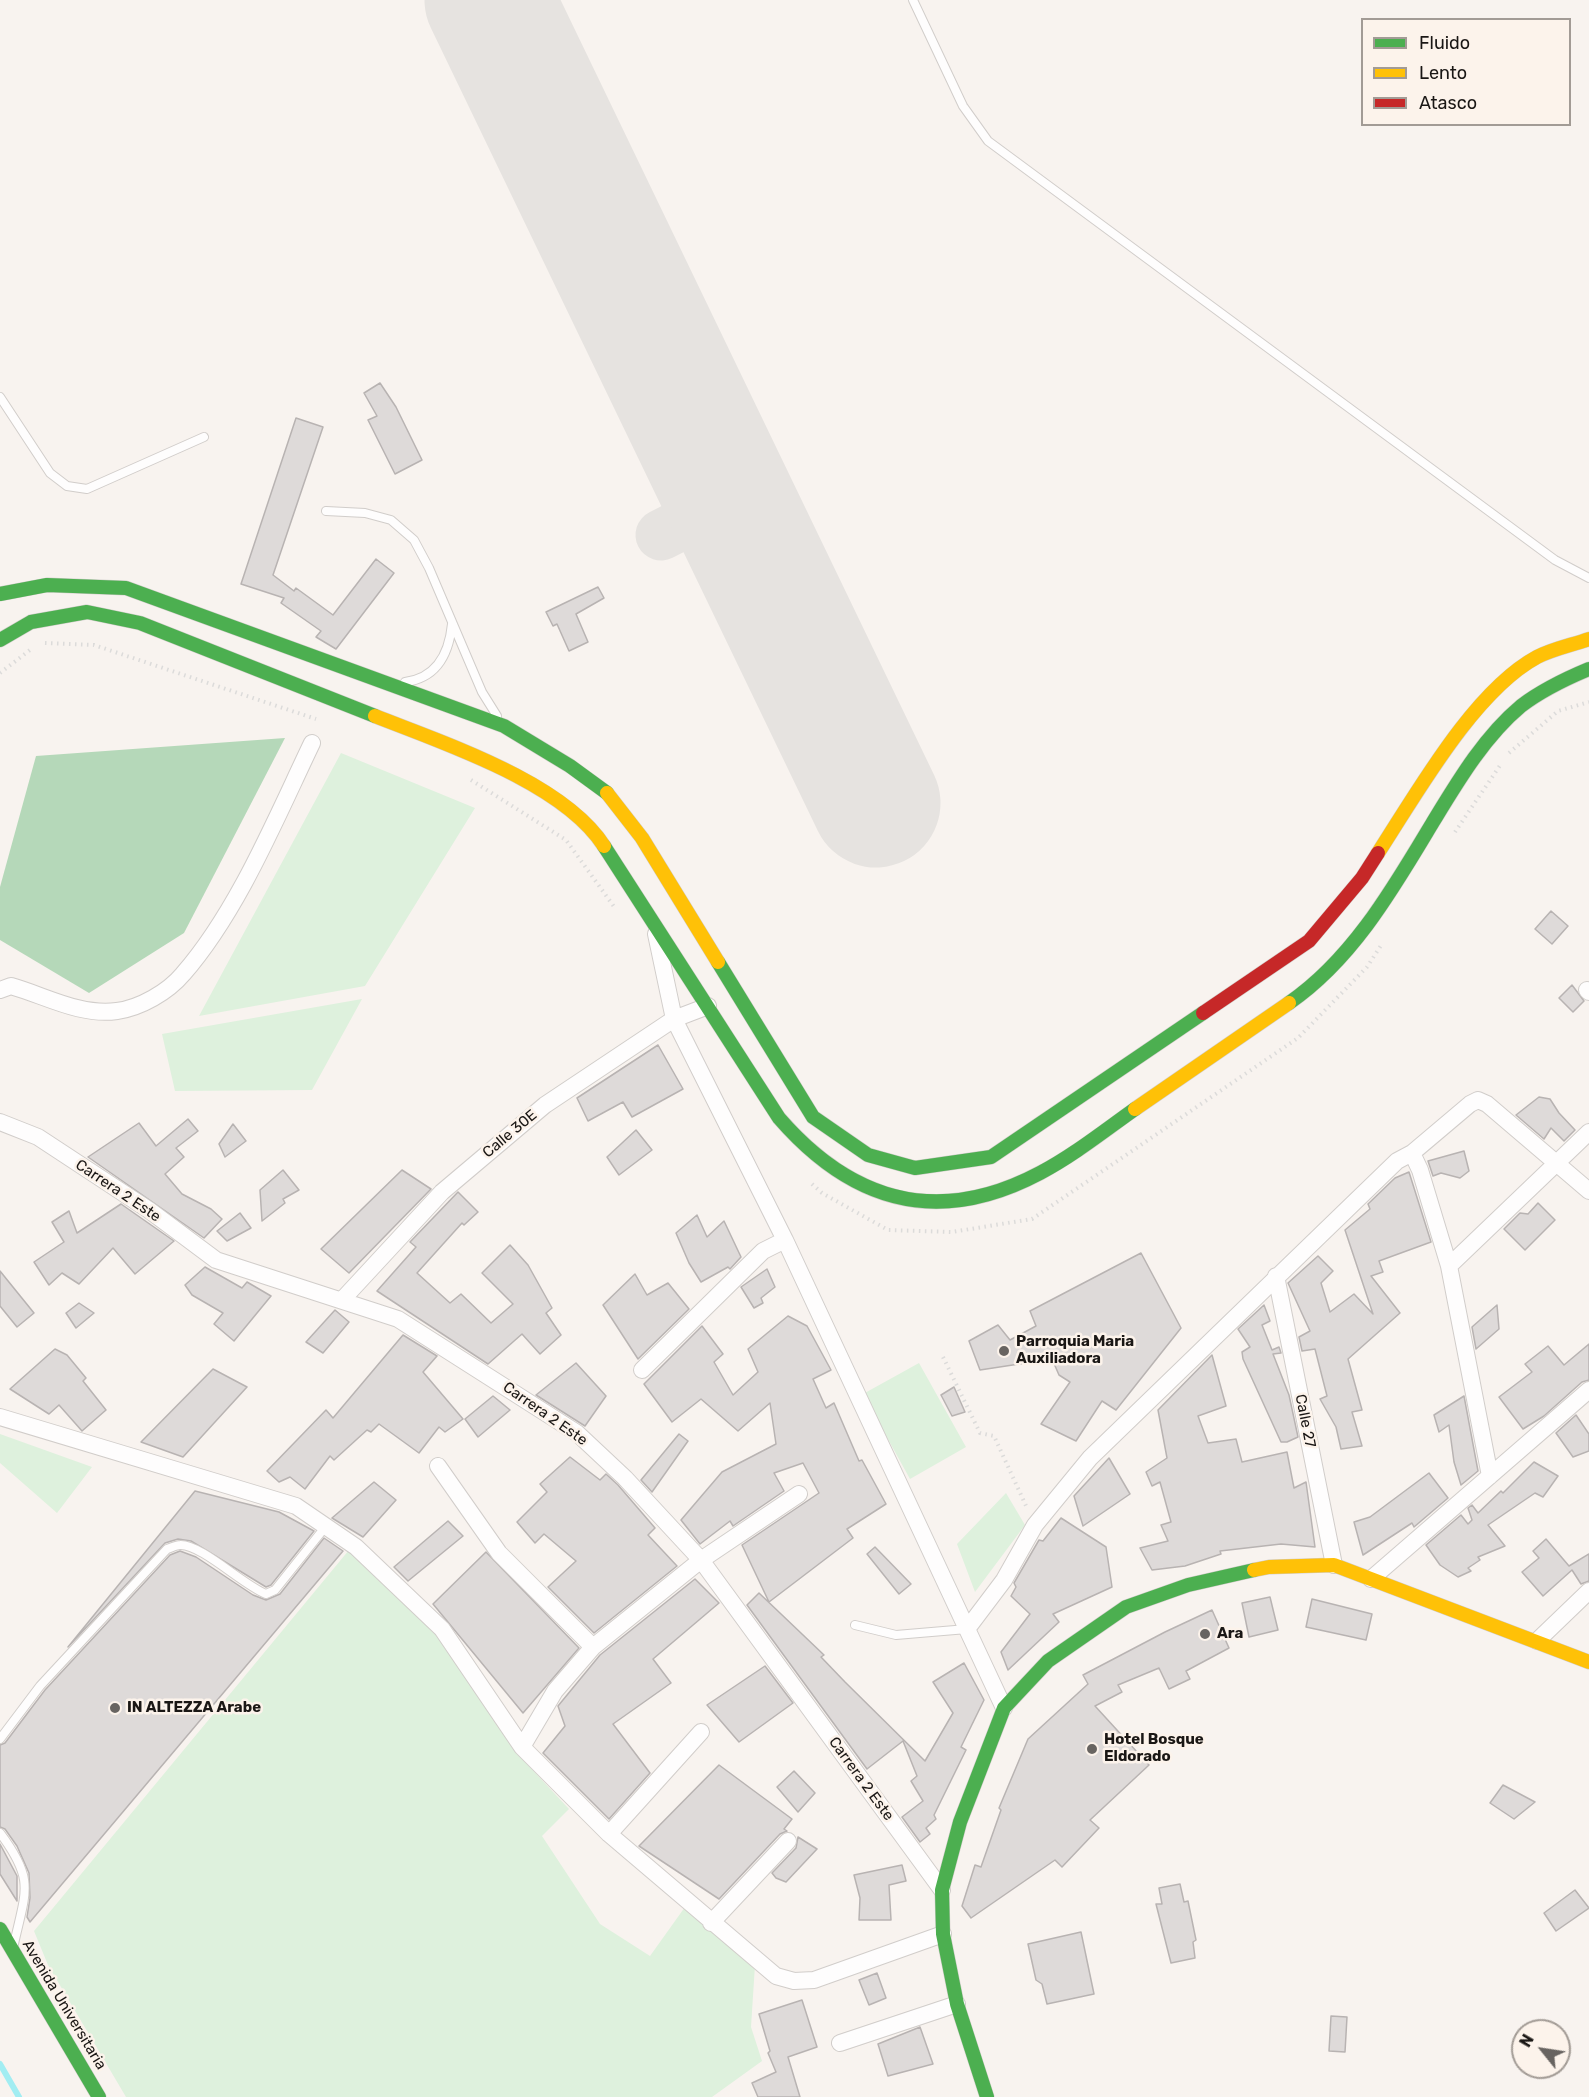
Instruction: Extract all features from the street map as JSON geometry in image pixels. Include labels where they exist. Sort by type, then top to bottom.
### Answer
[{"type":"main road","points":[[0,594],[19,587],[78,583],[126,588],[504,726],[570,766],[607,793],[642,838],[813,1117],[868,1155],[915,1168],[991,1157],[1308,941],[1362,878],[1449,743],[1505,680],[1537,657],[1589,639]]},
{"type":"main road","points":[[0,640],[31,622],[87,612],[140,623],[488,761],[549,796],[601,841],[779,1118],[800,1146],[829,1167],[876,1194],[923,1202],[970,1198],[1006,1189],[1054,1164],[1305,992],[1339,960],[1384,903],[1476,754],[1538,691],[1589,669]]},
{"type":"main road","points":[[987,2097],[957,2004],[943,1934],[942,1890],[960,1822],[1004,1708],[1048,1661],[1126,1607],[1188,1585],[1269,1567],[1334,1565],[1589,1662]]},
{"type":"main road","name":"Avenida Universitaria","points":[[0,1929],[99,2097]]},
{"type":"street","points":[[0,990],[11,986],[80,1010],[116,1011],[143,1004],[182,976],[206,944],[250,870],[312,743]]},
{"type":"street","points":[[654,922],[675,1019],[786,1240],[1004,1708]]},
{"type":"street","name":"Calle 30E","points":[[342,1300],[442,1192],[546,1105],[675,1019],[708,1006]]},
{"type":"street","points":[[967,1629],[1004,1580],[1035,1525],[1090,1458],[1397,1161],[1412,1153],[1470,1104],[1478,1101],[1487,1104],[1589,1191]]},
{"type":"street","name":"Carrera 2 Este","points":[[0,1122],[38,1137],[149,1210],[216,1260],[398,1320],[577,1433],[625,1478],[701,1560],[942,1890]]},
{"type":"street","points":[[1449,1266],[1589,1132]]},
{"type":"street","points":[[1412,1153],[1420,1170],[1449,1266],[1490,1476]]},
{"type":"street","points":[[642,1370],[763,1251],[786,1240]]},
{"type":"street","name":"Calle 27","points":[[1276,1276],[1334,1565]]},
{"type":"street","points":[[1371,1579],[1589,1390]]},
{"type":"street","points":[[0,1417],[296,1506],[356,1547],[442,1629],[522,1747],[609,1834],[776,1976],[794,1981],[814,1980],[943,1934]]},
{"type":"street","points":[[438,1466],[499,1553],[593,1647]]},
{"type":"street","points":[[522,1747],[555,1691],[593,1647],[701,1560],[799,1494]]},
{"type":"street","points":[[1537,1641],[1589,1591]]},
{"type":"street","points":[[609,1834],[701,1732]]},
{"type":"street","points":[[711,1923],[788,1841]]},
{"type":"street","points":[[840,2043],[957,2004]]},
{"type":"lane","points":[[913,0],[963,105],[988,141],[1555,560],[1589,578]]},
{"type":"lane","points":[[0,398],[50,473],[67,486],[87,489],[204,437]]},
{"type":"lane","points":[[327,511],[365,513],[391,520],[414,540],[482,692],[504,726]]},
{"type":"lane","points":[[388,684],[422,679],[433,672],[444,659],[450,641],[452,624]]},
{"type":"lane","points":[[0,1739],[40,1686],[166,1550],[181,1545],[203,1553],[251,1588],[266,1594],[280,1584],[326,1526]]},
{"type":"lane","points":[[855,1625],[897,1635],[967,1629]]},
{"type":"lane","points":[[0,1833],[25,1874],[27,1894],[12,1950]]},
{"type":"path","points":[[0,673],[39,643],[94,645],[326,722]]},
{"type":"path","points":[[1508,753],[1558,711],[1589,702]]},
{"type":"path","points":[[1449,841],[1501,763]]},
{"type":"path","points":[[468,778],[566,840],[621,916]]},
{"type":"path","points":[[805,1178],[822,1193],[888,1230],[952,1232],[1032,1219],[1298,1038],[1367,967],[1386,938]]},
{"type":"path","points":[[943,1357],[980,1433],[994,1437],[1035,1525]]},
{"type":"green space","points":[[285,738],[184,933],[89,993],[0,940],[0,887],[36,756]]},
{"type":"green space","points":[[341,753],[475,808],[365,986],[199,1016]]},
{"type":"green space","points":[[362,999],[312,1090],[175,1091],[162,1034]]},
{"type":"green space","points":[[919,1363],[966,1447],[910,1479],[863,1394]]},
{"type":"green space","points":[[0,1434],[92,1467],[57,1513],[0,1463]]},
{"type":"green space","points":[[1006,1493],[1025,1525],[975,1592],[957,1544]]},
{"type":"green space","points":[[349,1550],[428,1623],[515,1751],[569,1809],[542,1836],[600,1924],[650,1956],[685,1907],[755,1965],[751,2027],[762,2061],[712,2097],[126,2097],[48,1965],[34,1931]]},
{"type":"building","points":[[380,383],[396,407],[422,460],[395,474],[368,420],[377,416],[364,393]]},
{"type":"building","points":[[296,418],[323,427],[273,575],[294,591],[296,588],[333,615],[376,559],[394,573],[336,649],[316,637],[321,631],[281,603],[284,598],[241,584]]},
{"type":"building","points":[[598,587],[604,598],[576,614],[588,642],[569,651],[557,624],[553,626],[546,612]]},
{"type":"building","points":[[1551,911],[1568,926],[1552,944],[1535,929]]},
{"type":"building","points":[[1572,985],[1584,1001],[1573,1012],[1559,998]]},
{"type":"building","points":[[658,1045],[683,1089],[632,1117],[623,1102],[588,1121],[577,1098]]},
{"type":"building","points":[[1539,1097],[1550,1099],[1575,1130],[1564,1141],[1551,1128],[1544,1139],[1516,1115]]},
{"type":"building","points":[[188,1119],[198,1131],[176,1148],[184,1157],[165,1174],[182,1194],[211,1209],[222,1219],[204,1238],[88,1157],[139,1123],[156,1146]]},
{"type":"building","points":[[233,1124],[246,1141],[225,1157],[219,1144]]},
{"type":"building","points":[[636,1130],[652,1150],[619,1175],[607,1157]]},
{"type":"building","points":[[1464,1151],[1469,1171],[1460,1178],[1441,1173],[1433,1176],[1428,1161]]},
{"type":"building","points":[[283,1170],[299,1190],[283,1199],[285,1203],[262,1221],[260,1190]]},
{"type":"building","points":[[402,1170],[431,1189],[349,1273],[321,1249]]},
{"type":"building","points":[[1409,1172],[1431,1242],[1379,1261],[1383,1272],[1371,1276],[1400,1313],[1348,1359],[1362,1410],[1352,1412],[1362,1446],[1341,1449],[1336,1427],[1320,1399],[1327,1396],[1315,1349],[1302,1351],[1299,1337],[1310,1331],[1288,1283],[1318,1256],[1333,1271],[1321,1283],[1330,1312],[1354,1294],[1373,1314],[1345,1230],[1370,1209],[1368,1204],[1395,1178]]},
{"type":"building","points":[[458,1192],[478,1212],[464,1225],[462,1223],[417,1273],[450,1303],[461,1294],[491,1323],[513,1304],[482,1273],[510,1245],[528,1265],[552,1308],[546,1313],[561,1335],[540,1354],[522,1334],[488,1364],[377,1291],[416,1247],[410,1242]]},
{"type":"building","points":[[1538,1203],[1555,1220],[1525,1250],[1504,1229],[1520,1213],[1528,1214]]},
{"type":"building","points":[[121,1204],[174,1241],[135,1274],[113,1248],[79,1284],[62,1273],[49,1285],[34,1262],[64,1242],[52,1222],[69,1211],[77,1233]]},
{"type":"building","points":[[240,1213],[251,1228],[227,1241],[217,1231]]},
{"type":"building","points":[[697,1215],[707,1237],[724,1221],[741,1257],[730,1269],[728,1267],[701,1282],[689,1263],[676,1233]]},
{"type":"building","points":[[1141,1253],[1181,1328],[1116,1410],[1102,1401],[1076,1441],[1041,1424],[1070,1382],[1059,1375],[1052,1359],[980,1370],[969,1341],[998,1325],[1010,1340],[1036,1326],[1030,1311]]},
{"type":"building","points":[[205,1267],[242,1288],[247,1282],[271,1296],[234,1341],[214,1324],[223,1313],[192,1295],[185,1285]]},
{"type":"building","points":[[767,1269],[775,1287],[761,1298],[763,1303],[754,1308],[741,1287]]},
{"type":"building","points":[[0,1271],[34,1313],[17,1327],[0,1306]]},
{"type":"building","points":[[635,1274],[647,1295],[668,1283],[689,1309],[638,1359],[603,1305]]},
{"type":"building","points":[[79,1303],[94,1313],[76,1328],[66,1313]]},
{"type":"building","points":[[1264,1305],[1270,1321],[1262,1325],[1272,1350],[1279,1347],[1281,1353],[1273,1354],[1289,1395],[1298,1437],[1287,1442],[1281,1442],[1243,1359],[1242,1352],[1250,1347],[1238,1329]]},
{"type":"building","points":[[1497,1305],[1499,1329],[1476,1349],[1472,1327]]},
{"type":"building","points":[[335,1310],[349,1322],[323,1353],[306,1342]]},
{"type":"building","points":[[788,1316],[807,1326],[831,1370],[813,1379],[826,1408],[834,1403],[859,1461],[862,1460],[886,1504],[847,1529],[853,1538],[769,1602],[742,1545],[819,1493],[803,1463],[774,1473],[784,1491],[733,1526],[730,1521],[700,1544],[681,1520],[722,1472],[776,1444],[770,1403],[738,1431],[701,1399],[672,1422],[644,1384],[702,1326],[723,1354],[714,1362],[733,1395],[758,1372],[748,1349]]},
{"type":"building","points":[[403,1335],[437,1356],[423,1372],[463,1419],[445,1432],[439,1427],[419,1453],[379,1424],[371,1432],[367,1430],[334,1460],[330,1456],[305,1489],[290,1477],[279,1482],[267,1471],[326,1410],[333,1418]]},
{"type":"building","points":[[1589,1344],[1589,1380],[1582,1382],[1544,1416],[1523,1429],[1499,1397],[1532,1372],[1525,1364],[1548,1346],[1564,1365]]},
{"type":"building","points":[[55,1349],[67,1355],[86,1378],[83,1381],[106,1410],[82,1431],[59,1405],[49,1414],[10,1389]]},
{"type":"building","points":[[1212,1355],[1226,1406],[1198,1416],[1208,1443],[1236,1439],[1242,1462],[1287,1452],[1294,1488],[1306,1482],[1315,1547],[1281,1544],[1220,1551],[1221,1554],[1185,1566],[1152,1570],[1140,1548],[1168,1541],[1161,1525],[1171,1522],[1160,1482],[1152,1486],[1146,1472],[1167,1458],[1158,1410]]},
{"type":"building","points":[[576,1363],[606,1396],[585,1426],[536,1395]]},
{"type":"building","points":[[213,1369],[247,1387],[183,1457],[141,1442]]},
{"type":"building","points":[[954,1387],[965,1412],[952,1416],[941,1395]]},
{"type":"building","points":[[493,1396],[510,1410],[478,1437],[465,1419]]},
{"type":"building","points":[[1464,1396],[1478,1471],[1461,1485],[1454,1462],[1449,1425],[1439,1432],[1434,1415]]},
{"type":"building","points":[[1576,1415],[1589,1434],[1589,1451],[1573,1457],[1556,1433]]},
{"type":"building","points":[[679,1434],[688,1441],[652,1492],[641,1480]]},
{"type":"building","points":[[570,1457],[600,1480],[606,1474],[618,1485],[655,1528],[648,1535],[677,1566],[594,1633],[548,1587],[576,1561],[544,1534],[535,1543],[517,1522],[547,1492],[540,1484]]},
{"type":"building","points":[[1109,1458],[1130,1494],[1083,1526],[1074,1496]]},
{"type":"building","points":[[1534,1462],[1558,1476],[1543,1497],[1535,1493],[1488,1525],[1505,1546],[1478,1557],[1480,1560],[1468,1568],[1471,1571],[1458,1577],[1440,1565],[1426,1545],[1461,1515],[1468,1524],[1472,1520],[1468,1508],[1472,1505],[1478,1513],[1501,1491],[1503,1493]]},
{"type":"building","points":[[1429,1473],[1448,1498],[1414,1527],[1412,1523],[1363,1555],[1354,1522],[1370,1517]]},
{"type":"building","points":[[374,1482],[396,1500],[363,1537],[332,1518]]},
{"type":"building","points":[[195,1491],[279,1512],[314,1531],[271,1585],[266,1587],[191,1541],[178,1539],[165,1543],[68,1647]]},
{"type":"building","points":[[1061,1518],[1106,1547],[1112,1587],[1053,1614],[1059,1622],[1008,1670],[1001,1652],[1030,1614],[1011,1596],[1016,1587],[1014,1583],[1039,1540],[1043,1541]]},
{"type":"building","points":[[448,1521],[463,1536],[408,1581],[394,1567]]},
{"type":"building","name":"IN ALTEZZA Arabe","points":[[324,1538],[343,1551],[30,1922],[27,1917],[30,1898],[29,1873],[17,1846],[5,1829],[0,1827],[0,1745],[5,1743],[45,1690],[170,1555],[180,1551],[196,1557],[253,1595],[266,1600],[280,1594]]},
{"type":"building","points":[[1546,1539],[1569,1566],[1589,1554],[1589,1581],[1581,1584],[1572,1570],[1543,1596],[1522,1572],[1539,1558],[1533,1551]]},
{"type":"building","points":[[875,1547],[911,1584],[899,1594],[867,1554]]},
{"type":"building","points":[[486,1552],[579,1648],[523,1713],[433,1604]]},
{"type":"building","points":[[695,1579],[719,1603],[653,1659],[671,1683],[613,1724],[650,1773],[609,1819],[543,1753],[565,1726],[558,1706],[600,1655]]},
{"type":"building","points":[[759,1593],[824,1655],[821,1657],[925,1761],[953,1713],[933,1682],[964,1663],[984,1700],[961,1747],[966,1750],[934,1815],[936,1819],[926,1828],[930,1834],[920,1842],[902,1817],[923,1801],[911,1781],[917,1776],[903,1741],[867,1769],[747,1605]]},
{"type":"building","points":[[1270,1597],[1278,1630],[1249,1637],[1242,1603]]},
{"type":"building","points":[[1312,1599],[1372,1614],[1366,1640],[1306,1627]]},
{"type":"building","points":[[1212,1610],[1229,1648],[1186,1671],[1190,1679],[1169,1689],[1159,1668],[1118,1685],[1122,1692],[1095,1706],[1149,1765],[1090,1820],[1099,1828],[1062,1867],[1055,1860],[971,1918],[962,1906],[975,1865],[981,1867],[1001,1810],[999,1808],[1028,1739],[1088,1684],[1083,1675]]},
{"type":"building","points":[[765,1666],[793,1703],[739,1742],[707,1705]]},
{"type":"building","points":[[719,1765],[792,1819],[784,1829],[787,1831],[780,1834],[719,1899],[639,1846]]},
{"type":"building","points":[[794,1771],[815,1793],[798,1812],[777,1787]]},
{"type":"building","points":[[1503,1785],[1535,1802],[1514,1819],[1490,1803]]},
{"type":"building","points":[[798,1837],[817,1849],[786,1882],[776,1878],[772,1873],[796,1848]]},
{"type":"building","points":[[0,1844],[17,1876],[17,1901],[0,1874]]},
{"type":"building","points":[[902,1865],[906,1881],[889,1885],[891,1920],[859,1920],[860,1898],[854,1875]]},
{"type":"building","points":[[1180,1884],[1184,1902],[1188,1901],[1196,1940],[1193,1942],[1195,1958],[1171,1963],[1156,1904],[1162,1904],[1159,1888]]},
{"type":"building","points":[[1575,1890],[1589,1908],[1556,1931],[1544,1913]]},
{"type":"building","points":[[1081,1932],[1094,1994],[1047,2004],[1042,1984],[1036,1980],[1028,1944]]},
{"type":"building","points":[[877,1973],[886,1998],[869,2005],[859,1980]]},
{"type":"building","points":[[802,2000],[817,2047],[788,2057],[800,2097],[758,2097],[752,2083],[776,2072],[768,2053],[770,2051],[759,2014]]},
{"type":"building","points":[[1331,2016],[1347,2017],[1345,2052],[1329,2051]]},
{"type":"building","points":[[920,2027],[933,2064],[888,2076],[878,2044]]},
{"type":"waterway","points":[[0,2064],[19,2097]]},
{"type":"taxiway","points":[[661,535],[730,500]]},
{"type":"runway","points":[[489,0],[876,803]]},
{"type":"traffic: fast","points":[[0,594],[47,585],[126,588],[504,726],[570,766],[607,793]]},
{"type":"traffic: fast","points":[[0,640],[31,622],[87,612],[140,623],[375,716]]},
{"type":"traffic: fast","points":[[1289,1003],[1312,985],[1352,944],[1403,872],[1462,775],[1495,731],[1529,700],[1554,685],[1589,669]]},
{"type":"traffic: fast","points":[[604,846],[779,1118],[807,1147],[836,1170],[867,1187],[899,1197],[932,1201],[966,1199],[1002,1190],[1053,1166],[1135,1109]]},
{"type":"traffic: fast","points":[[718,962],[813,1117],[868,1155],[915,1168],[991,1157],[1203,1013]]},
{"type":"traffic: fast","points":[[987,2097],[957,2004],[943,1934],[942,1890],[960,1822],[1004,1708],[1048,1661],[1126,1607],[1188,1585],[1254,1570]]},
{"type":"traffic: fast","points":[[0,1929],[99,2097]]},
{"type":"traffic: slow","points":[[1378,853],[1448,745],[1491,694],[1514,673],[1537,657],[1589,639]]},
{"type":"traffic: slow","points":[[375,716],[467,752],[531,784],[560,802],[585,823],[604,846]]},
{"type":"traffic: slow","points":[[607,793],[642,838],[718,962]]},
{"type":"traffic: slow","points":[[1135,1109],[1289,1003]]},
{"type":"traffic: slow","points":[[1254,1570],[1269,1567],[1334,1565],[1589,1662]]},
{"type":"traffic: jam","points":[[1203,1013],[1309,941],[1362,878],[1378,853]]},
{"type":"place","name":"Parroquia Maria Auxiliadora","points":[[1004,1351]]},
{"type":"place","name":"Ara","points":[[1205,1634]]},
{"type":"place","name":"IN ALTEZZA Arabe","points":[[115,1708]]},
{"type":"place","name":"Hotel Bosque Eldorado","points":[[1092,1749]]}]
